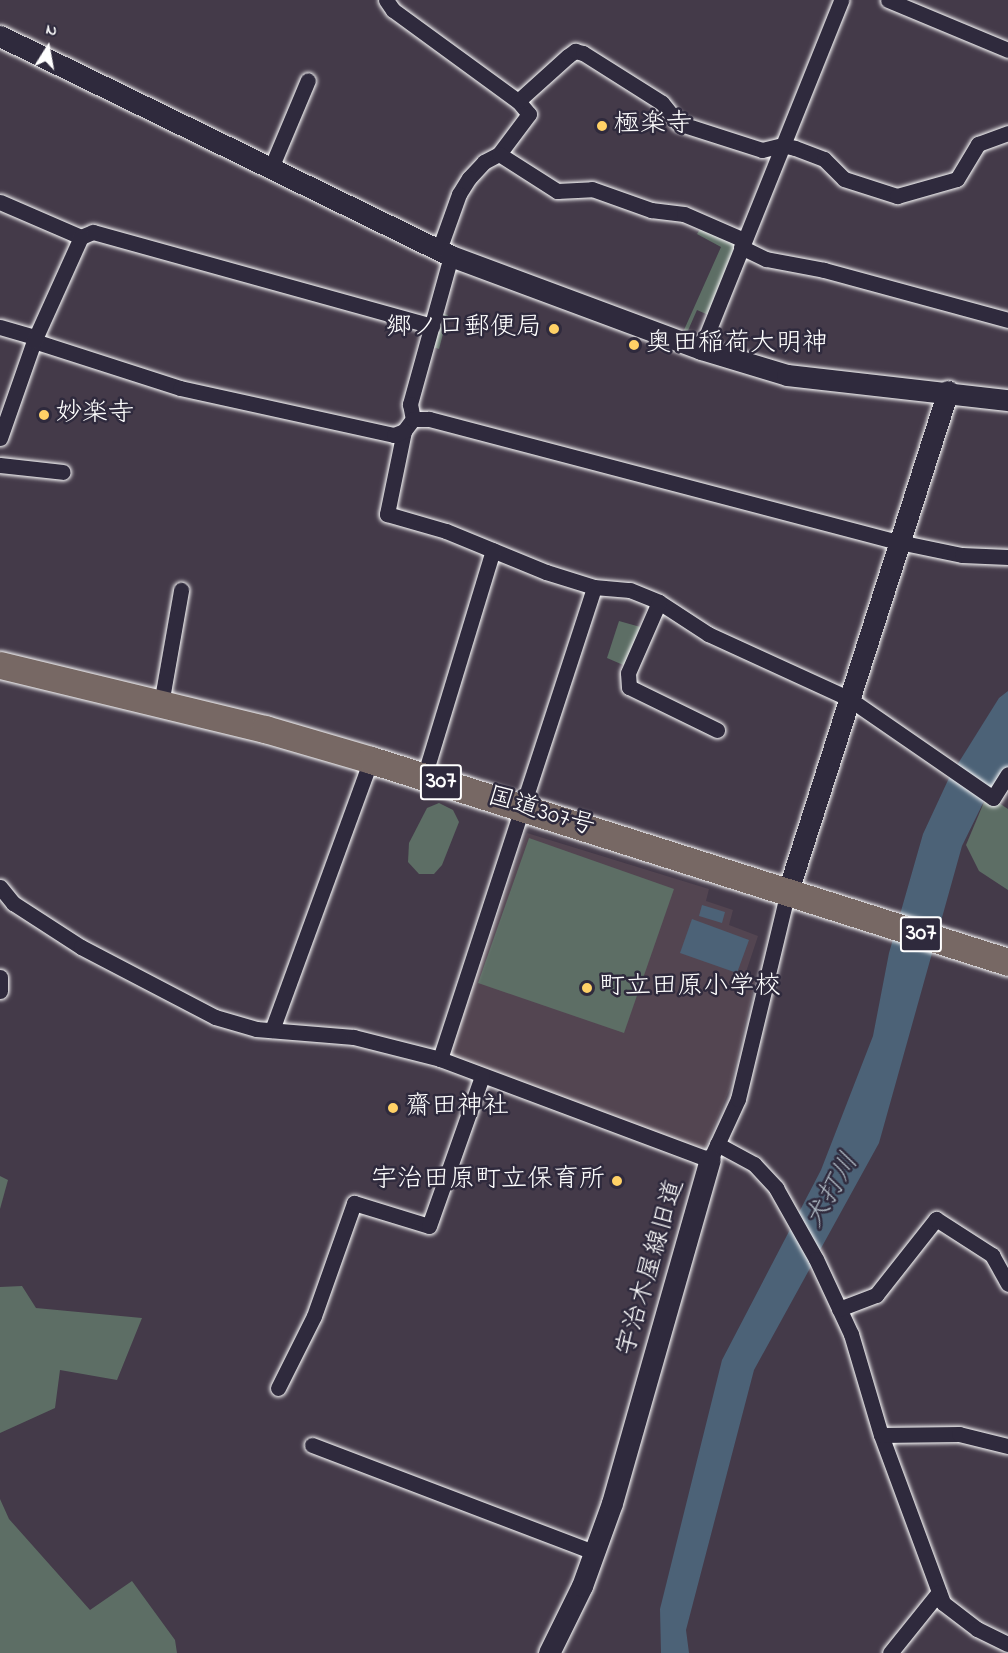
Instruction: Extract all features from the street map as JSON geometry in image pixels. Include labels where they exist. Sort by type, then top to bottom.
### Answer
[{"type":"highway","name":"国道307号","points":[[0,665],[161,704],[371,760],[1008,962]]},
{"type":"street","points":[[386,0],[393,10],[527,108],[527,120],[499,154],[484,162],[459,194],[445,253],[432,326],[410,404],[409,425],[387,514],[594,587],[630,590],[659,602],[708,634],[821,682],[848,698],[993,798],[1008,774]]},
{"type":"street","points":[[701,350],[841,0]]},
{"type":"street","points":[[888,0],[1008,50]]},
{"type":"street","points":[[0,36],[445,253],[641,324],[701,350],[787,375],[948,391],[1008,400]]},
{"type":"street","points":[[518,101],[576,51],[592,57],[662,104],[678,123],[762,150],[782,145],[824,159],[844,179],[897,196],[957,179],[978,144],[1008,134]]},
{"type":"street","points":[[271,168],[308,80]]},
{"type":"street","points":[[499,154],[557,191],[592,189],[651,210],[684,214],[743,244],[766,259],[824,270],[1008,320]]},
{"type":"street","points":[[0,202],[81,237]]},
{"type":"street","points":[[0,438],[35,339],[81,237],[93,232],[432,326]]},
{"type":"street","points":[[0,327],[180,388],[394,435],[409,425],[429,419],[899,542],[962,555],[1008,557]]},
{"type":"street","points":[[788,891],[948,391]]},
{"type":"street","points":[[0,465],[63,472]]},
{"type":"street","points":[[424,777],[493,550]]},
{"type":"street","points":[[440,1059],[594,587]]},
{"type":"street","points":[[161,704],[182,590]]},
{"type":"street","points":[[659,602],[628,673],[629,687],[717,730]]},
{"type":"street","points":[[272,1030],[371,760]]},
{"type":"street","points":[[0,889],[13,903],[81,947],[171,997],[214,1017],[272,1030],[354,1037],[440,1059],[482,1076],[754,1164],[776,1188],[816,1259],[851,1334],[881,1435],[943,1603],[977,1629],[1008,1644]]},
{"type":"street","name":"宇治木屋線旧道","points":[[549,1653],[594,1552],[629,1448],[714,1152],[738,1099],[788,891]]},
{"type":"street","points":[[0,977],[0,991]]},
{"type":"street","points":[[278,1388],[314,1316],[354,1203],[429,1226],[482,1076]]},
{"type":"street","points":[[839,1309],[876,1295],[936,1219],[992,1255],[1008,1284]]},
{"type":"street","points":[[881,1435],[959,1434],[1008,1446]]},
{"type":"street","points":[[312,1445],[594,1552]]},
{"type":"street","points":[[890,1653],[939,1592]]},
{"type":"shaded area","points":[[527,833],[709,889],[706,901],[733,910],[729,925],[758,936],[744,978],[755,981],[730,1088],[706,1146],[700,1148],[453,1060],[449,1052]]},
{"type":"green space","points":[[704,223],[744,240],[713,317],[697,310],[686,335],[684,330],[721,247],[697,234]]},
{"type":"green space","points":[[436,312],[448,315],[439,349],[427,345]]},
{"type":"green space","points":[[619,621],[644,628],[628,667],[607,658]]},
{"type":"green space","points":[[987,795],[1008,809],[1008,890],[979,871],[966,845]]},
{"type":"green space","points":[[439,803],[453,810],[459,822],[442,865],[434,874],[419,874],[408,862],[409,843],[427,808]]},
{"type":"green space","points":[[529,838],[674,889],[624,1033],[478,983]]},
{"type":"green space","points":[[0,1176],[8,1180],[0,1209]]},
{"type":"green space","points":[[22,1286],[36,1308],[142,1318],[117,1380],[60,1370],[55,1408],[0,1433],[0,1287]]},
{"type":"green space","points":[[0,1499],[9,1519],[90,1610],[132,1581],[175,1640],[177,1653],[0,1653]]},
{"type":"water","name":"犬打川","points":[[1008,691],[1008,772],[987,795],[962,846],[879,1143],[754,1370],[686,1630],[689,1653],[661,1653],[660,1609],[722,1360],[821,1170],[873,1036],[889,953],[923,834],[949,778],[999,698]]},
{"type":"water","points":[[702,905],[725,912],[722,923],[699,916]]},
{"type":"water","points":[[692,919],[749,940],[737,973],[680,953]]},
{"type":"place","name":"極楽寺","points":[[602,126]]},
{"type":"place","name":"郷ノ口郵便局","points":[[554,329]]},
{"type":"place","name":"奥田稲荷大明神","points":[[634,345]]},
{"type":"place","name":"妙楽寺","points":[[44,415]]},
{"type":"place","name":"町立田原小学校","points":[[587,988]]},
{"type":"place","name":"齋田神社","points":[[393,1108]]},
{"type":"place","name":"宇治田原町立保育所","points":[[617,1181]]}]
